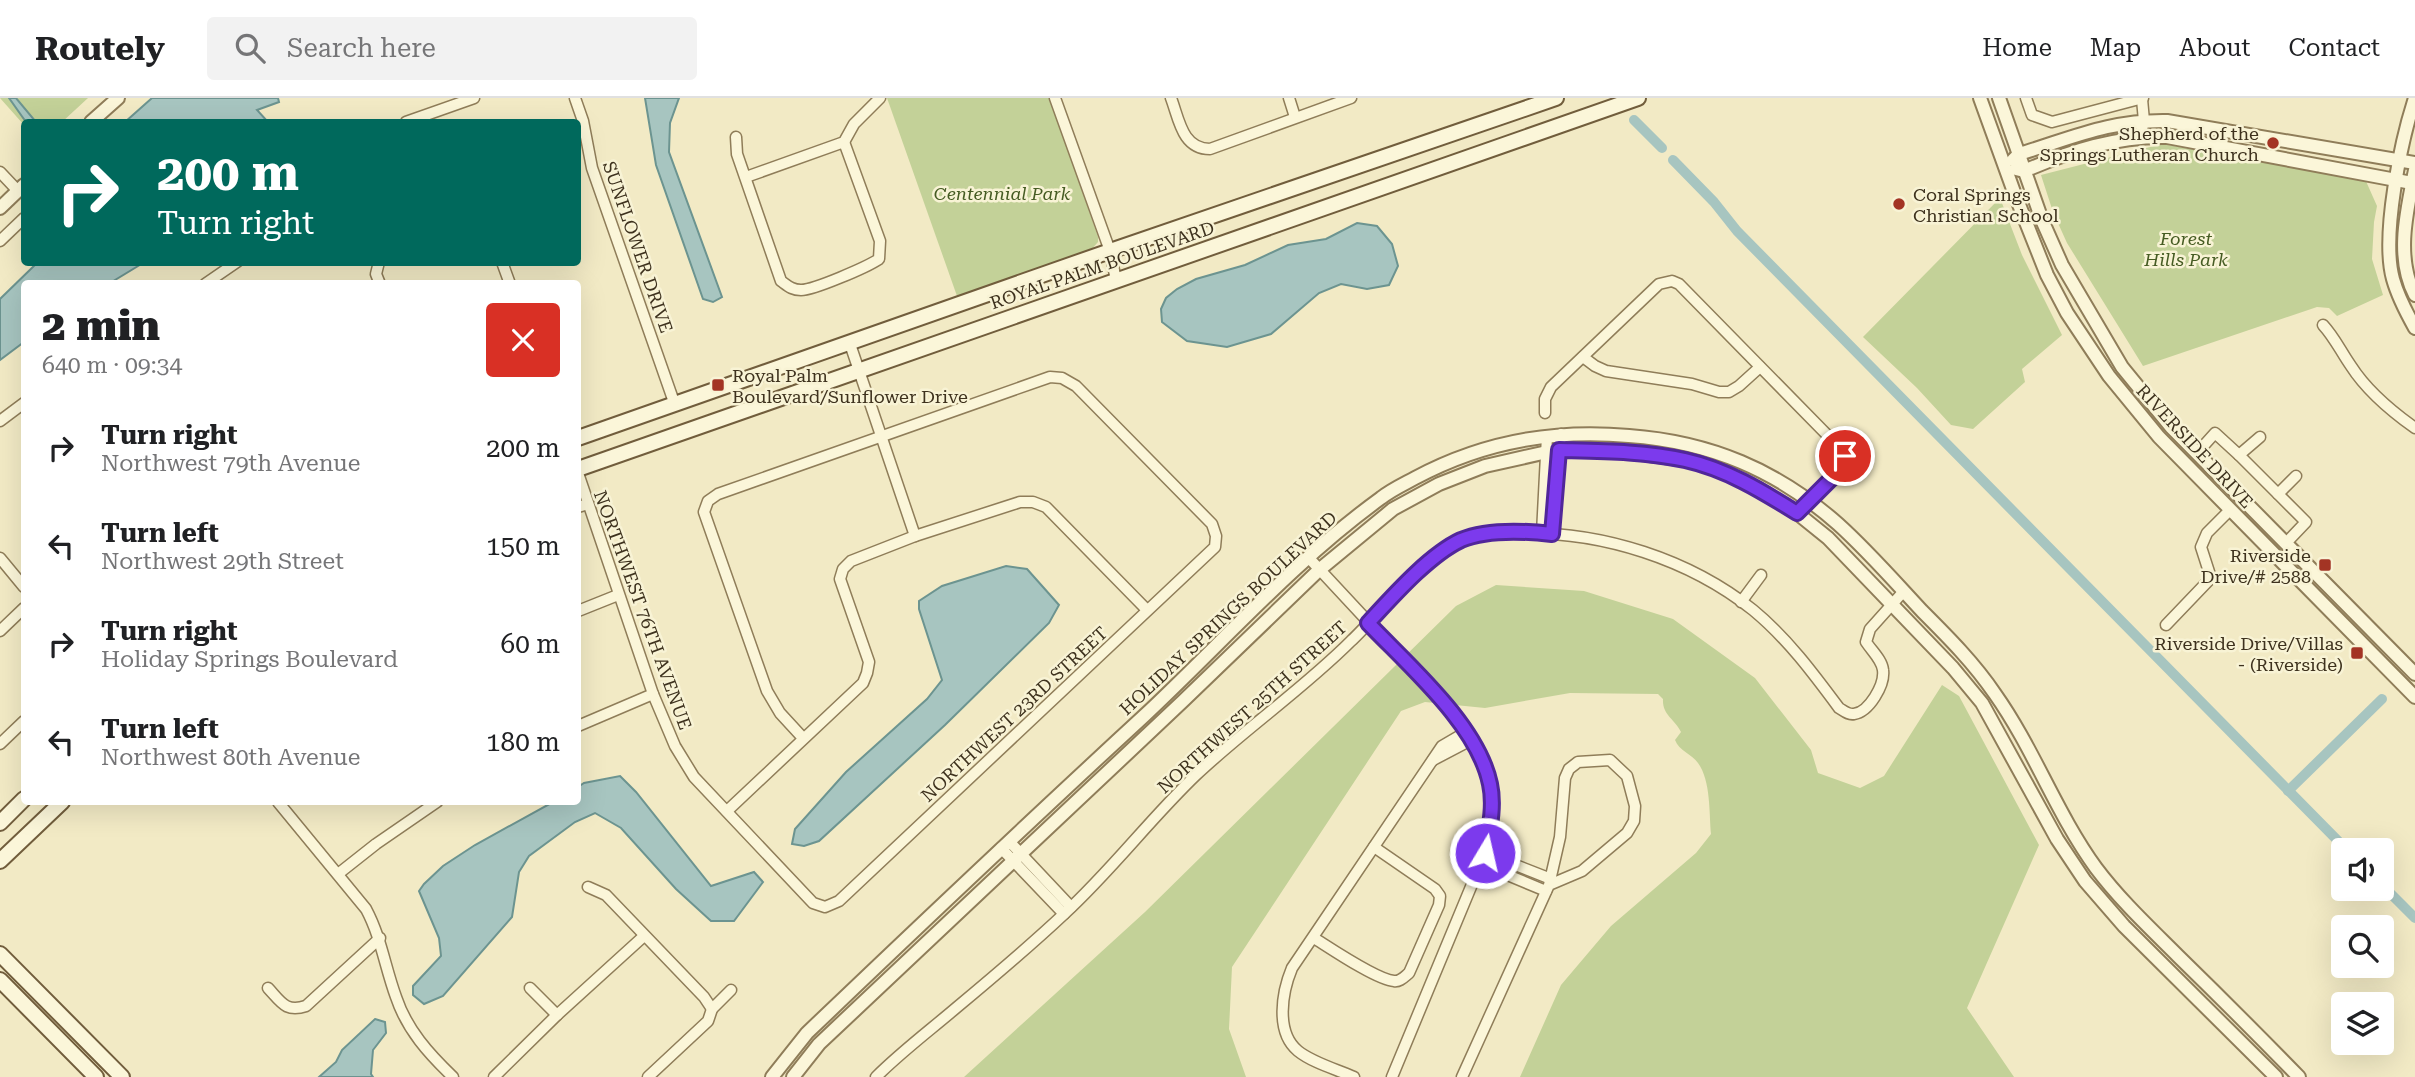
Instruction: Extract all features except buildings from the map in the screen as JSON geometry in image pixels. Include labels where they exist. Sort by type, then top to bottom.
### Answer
[{"type":"main road","name":"ROYAL PALM BOULEVARD","points":[[581,437],[1556,98]]},
{"type":"main road","name":"ROYAL PALM BOULEVARD","points":[[581,470],[1638,98]]},
{"type":"main road","points":[[0,823],[21,802]]},
{"type":"main road","points":[[0,861],[59,805]]},
{"type":"main road","points":[[0,954],[122,1077]]},
{"type":"main road","points":[[0,980],[96,1077]]},
{"type":"street","points":[[95,119],[118,98]]},
{"type":"street","points":[[414,119],[474,98]]},
{"type":"street","name":"SUNFLOWER DRIVE","points":[[575,98],[583,121],[592,168],[675,405]]},
{"type":"street","points":[[746,177],[844,142],[854,124],[880,98]]},
{"type":"street","points":[[1055,98],[1110,251],[1116,280]]},
{"type":"street","points":[[1171,98],[1184,135],[1195,147],[1210,149],[1351,98]]},
{"type":"street","points":[[1289,98],[1296,117]]},
{"type":"street","name":"RIVERSIDE DRIVE","points":[[1980,98],[2047,275],[2067,313],[2109,376],[2159,437],[2415,697]]},
{"type":"street","name":"RIVERSIDE DRIVE","points":[[1999,98],[2024,171],[2062,265],[2113,355],[2171,427],[2415,674]]},
{"type":"street","points":[[2026,98],[2032,115],[2052,122],[2143,98],[2144,121],[2140,136]]},
{"type":"street","points":[[2415,98],[2409,117],[2389,233],[2392,277],[2401,304],[2415,328]]},
{"type":"street","points":[[2005,167],[2019,154],[2105,126],[2144,121],[2166,121],[2415,163]]},
{"type":"street","points":[[2005,167],[2024,171],[2110,140],[2167,136],[2397,180],[2414,176],[2404,234],[2407,273],[2415,295]]},
{"type":"street","points":[[736,137],[737,154],[781,281],[790,288],[803,290],[867,267],[879,259],[880,241],[844,142]]},
{"type":"street","points":[[0,173],[21,187]]},
{"type":"street","points":[[0,208],[21,189]]},
{"type":"street","points":[[0,241],[21,221]]},
{"type":"street","points":[[211,280],[231,266]]},
{"type":"street","points":[[2392,277],[2407,273]]},
{"type":"street","points":[[1545,413],[1545,399],[1551,387],[1659,284],[1672,281],[1679,284],[1845,456],[1843,467],[1797,513]]},
{"type":"street","points":[[2323,325],[2334,337],[2352,368],[2376,397],[2415,428]]},
{"type":"street","points":[[850,344],[915,536]]},
{"type":"street","points":[[1583,357],[1606,371],[1692,384],[1719,392],[1739,386],[1760,367]]},
{"type":"street","name":"NORTHWEST 23RD STREET","points":[[825,907],[839,901],[1214,547],[1216,536],[1212,524],[1076,386],[1062,378],[1050,377],[881,435]]},
{"type":"street","points":[[0,421],[21,405]]},
{"type":"street","points":[[2197,453],[2215,433],[2306,522],[2286,543]]},
{"type":"street","points":[[803,738],[780,713],[767,691],[704,512],[709,501],[718,494],[881,435]]},
{"type":"street","points":[[1547,533],[1554,435]]},
{"type":"street","name":"HOLIDAY SPRINGS BOULEVARD","points":[[772,1077],[807,1033],[1005,844],[1172,690],[1308,557],[1384,495],[1432,469],[1480,450],[1523,439],[1554,435],[1620,435],[1692,444],[1754,468],[1810,501],[1839,526],[1904,592],[1966,657],[1995,694],[2021,736],[2071,831],[2098,871],[2152,930],[2299,1077]]},
{"type":"street","points":[[2239,455],[2260,437]]},
{"type":"street","name":"HOLIDAY SPRINGS BOULEVARD","points":[[793,1077],[819,1044],[1184,701],[1319,570],[1393,509],[1439,484],[1485,466],[1553,451],[1619,452],[1688,460],[1724,472],[1759,489],[1797,513],[1828,538],[1953,667],[1982,703],[2064,850],[2085,881],[2141,943],[2276,1077]]},
{"type":"street","points":[[2278,494],[2297,476]]},
{"type":"street","points":[[727,811],[863,683],[869,662],[840,579],[843,569],[851,561],[915,536],[1020,502],[1033,502],[1045,507],[1147,610]]},
{"type":"street","name":"NORTHWEST 76TH AVENUE","points":[[583,506],[675,746],[694,776],[813,903],[825,907]]},
{"type":"street","points":[[2166,625],[2211,578],[2201,547],[2207,533],[2230,510]]},
{"type":"street","name":"NORTHWEST 25TH STREET","points":[[876,1077],[1067,911],[1194,777],[1239,735],[1352,640],[1440,552],[1463,539],[1489,533],[1547,533],[1610,541],[1670,562],[1716,586],[1753,610],[1788,644],[1839,708],[1847,713],[1856,714],[1867,708],[1880,685],[1884,674],[1882,663],[1866,642],[1870,629],[1893,604]]},
{"type":"street","points":[[1308,557],[1454,714],[1483,760],[1490,786],[1492,813],[1485,853],[1392,1077]]},
{"type":"street","points":[[0,558],[21,583]]},
{"type":"street","points":[[1741,603],[1761,575]]},
{"type":"street","points":[[1893,604],[1904,592]]},
{"type":"street","points":[[581,610],[618,595]]},
{"type":"street","points":[[0,631],[21,611]]},
{"type":"street","points":[[581,725],[653,694]]},
{"type":"street","points":[[0,744],[21,724]]},
{"type":"street","points":[[1354,1077],[1305,1056],[1296,1049],[1285,1028],[1283,1012],[1287,980],[1292,968],[1442,746],[1469,736]]},
{"type":"street","points":[[1462,1077],[1549,885],[1560,837],[1565,778],[1569,769],[1578,762],[1610,760],[1627,776],[1635,806],[1634,821],[1627,833],[1582,871],[1549,885],[1481,864]]},
{"type":"street","points":[[280,805],[366,909],[380,938],[396,1000],[410,1029],[430,1055],[453,1077]]},
{"type":"street","points":[[338,874],[433,805]]},
{"type":"street","points":[[1005,844],[1067,911]]},
{"type":"street","points":[[1314,938],[1355,964],[1393,982],[1409,974],[1439,905],[1440,895],[1374,847]]},
{"type":"street","points":[[1485,853],[1549,885]]},
{"type":"street","points":[[588,887],[606,895],[704,997],[712,1009]]},
{"type":"street","points":[[2141,943],[2152,930]]},
{"type":"street","points":[[494,1077],[644,936]]},
{"type":"street","points":[[268,988],[285,1006],[296,1009],[306,1006],[380,938]]},
{"type":"street","points":[[530,988],[557,1015]]},
{"type":"street","points":[[648,1077],[708,1021],[712,1009],[732,990]]},
{"type":"green space","points":[[0,98],[88,98],[65,119],[21,119],[21,122]]},
{"type":"green space","name":"Centennial Park","points":[[887,98],[1050,98],[1098,242],[1091,250],[957,296]]},
{"type":"green space","name":"Forest Hills Park","points":[[2162,144],[2365,179],[2377,206],[2372,259],[2383,295],[2337,316],[2329,308],[2317,307],[2143,366],[2067,243],[2041,175]]},
{"type":"green space","points":[[2000,198],[2022,255],[2062,335],[2022,369],[2025,382],[1973,429],[1951,425],[1917,388],[1863,337]]},
{"type":"green space","points":[[1496,585],[1584,591],[1673,619],[1755,678],[1811,750],[1818,773],[1860,788],[1884,776],[1942,685],[1959,696],[2039,845],[1967,1008],[2014,1077],[1520,1077],[1561,985],[1611,926],[1696,853],[1711,834],[1709,797],[1702,770],[1677,744],[1675,740],[1681,732],[1667,713],[1663,699],[1658,694],[1570,693],[1485,708],[1425,702],[1401,711],[1232,967],[1229,1029],[1246,1077],[964,1077],[1145,912],[1456,606]]},
{"type":"water","points":[[9,98],[16,98],[34,119],[24,119]]},
{"type":"water","points":[[152,98],[278,98],[279,102],[257,110],[265,119],[128,119]]},
{"type":"water","points":[[645,98],[679,98],[670,123],[669,152],[722,297],[713,302],[703,299],[656,165]]},
{"type":"water","points":[[1357,223],[1377,226],[1392,244],[1398,266],[1389,285],[1367,289],[1341,284],[1319,293],[1271,334],[1227,347],[1187,341],[1162,322],[1161,309],[1166,298],[1196,279],[1245,265],[1288,245],[1326,239]]},
{"type":"water","points":[[34,266],[138,266],[115,280],[21,280],[21,344],[0,360],[0,299]]},
{"type":"water","points":[[1006,566],[1027,569],[1059,605],[1049,623],[945,725],[819,841],[804,846],[792,844],[795,829],[846,772],[927,699],[942,680],[919,609],[919,601],[942,586]]},
{"type":"water","points":[[620,776],[636,792],[711,886],[754,872],[763,882],[734,921],[711,921],[676,889],[621,828],[595,813],[575,822],[529,856],[519,872],[512,917],[443,996],[424,1004],[413,995],[413,986],[441,956],[439,938],[419,891],[424,884],[443,866],[475,845],[548,805],[581,805],[581,785]]},
{"type":"water","points":[[375,1019],[385,1022],[386,1033],[373,1050],[373,1077],[319,1077],[336,1062],[342,1050]]},
{"type":"waterway","points":[[1634,120],[1662,148]]},
{"type":"waterway","points":[[1673,160],[1714,202],[1737,231],[2335,838]]},
{"type":"waterway","points":[[2288,791],[2382,699]]},
{"type":"waterway","points":[[2394,897],[2415,918]]},
{"type":"place","name":"Shepherd of the Springs Lutheran Church","points":[[2273,143]]},
{"type":"place","name":"Coral Springs Christian School","points":[[1899,204]]},
{"type":"place","name":"Royal Palm Boulevard/Sunflower Drive","points":[[718,385]]},
{"type":"place","name":"Riverside Drive/# 2588","points":[[2325,565]]},
{"type":"place","name":"Riverside Drive/Villas - (Riverside)","points":[[2357,653]]},
{"type":"route","points":[[1485,853],[1492,813],[1490,786],[1483,760],[1454,714],[1368,623],[1383,606],[1440,552],[1463,539],[1489,533],[1552,534],[1559,450],[1660,455],[1688,460],[1724,472],[1759,489],[1797,513],[1843,467],[1845,456]]}]
